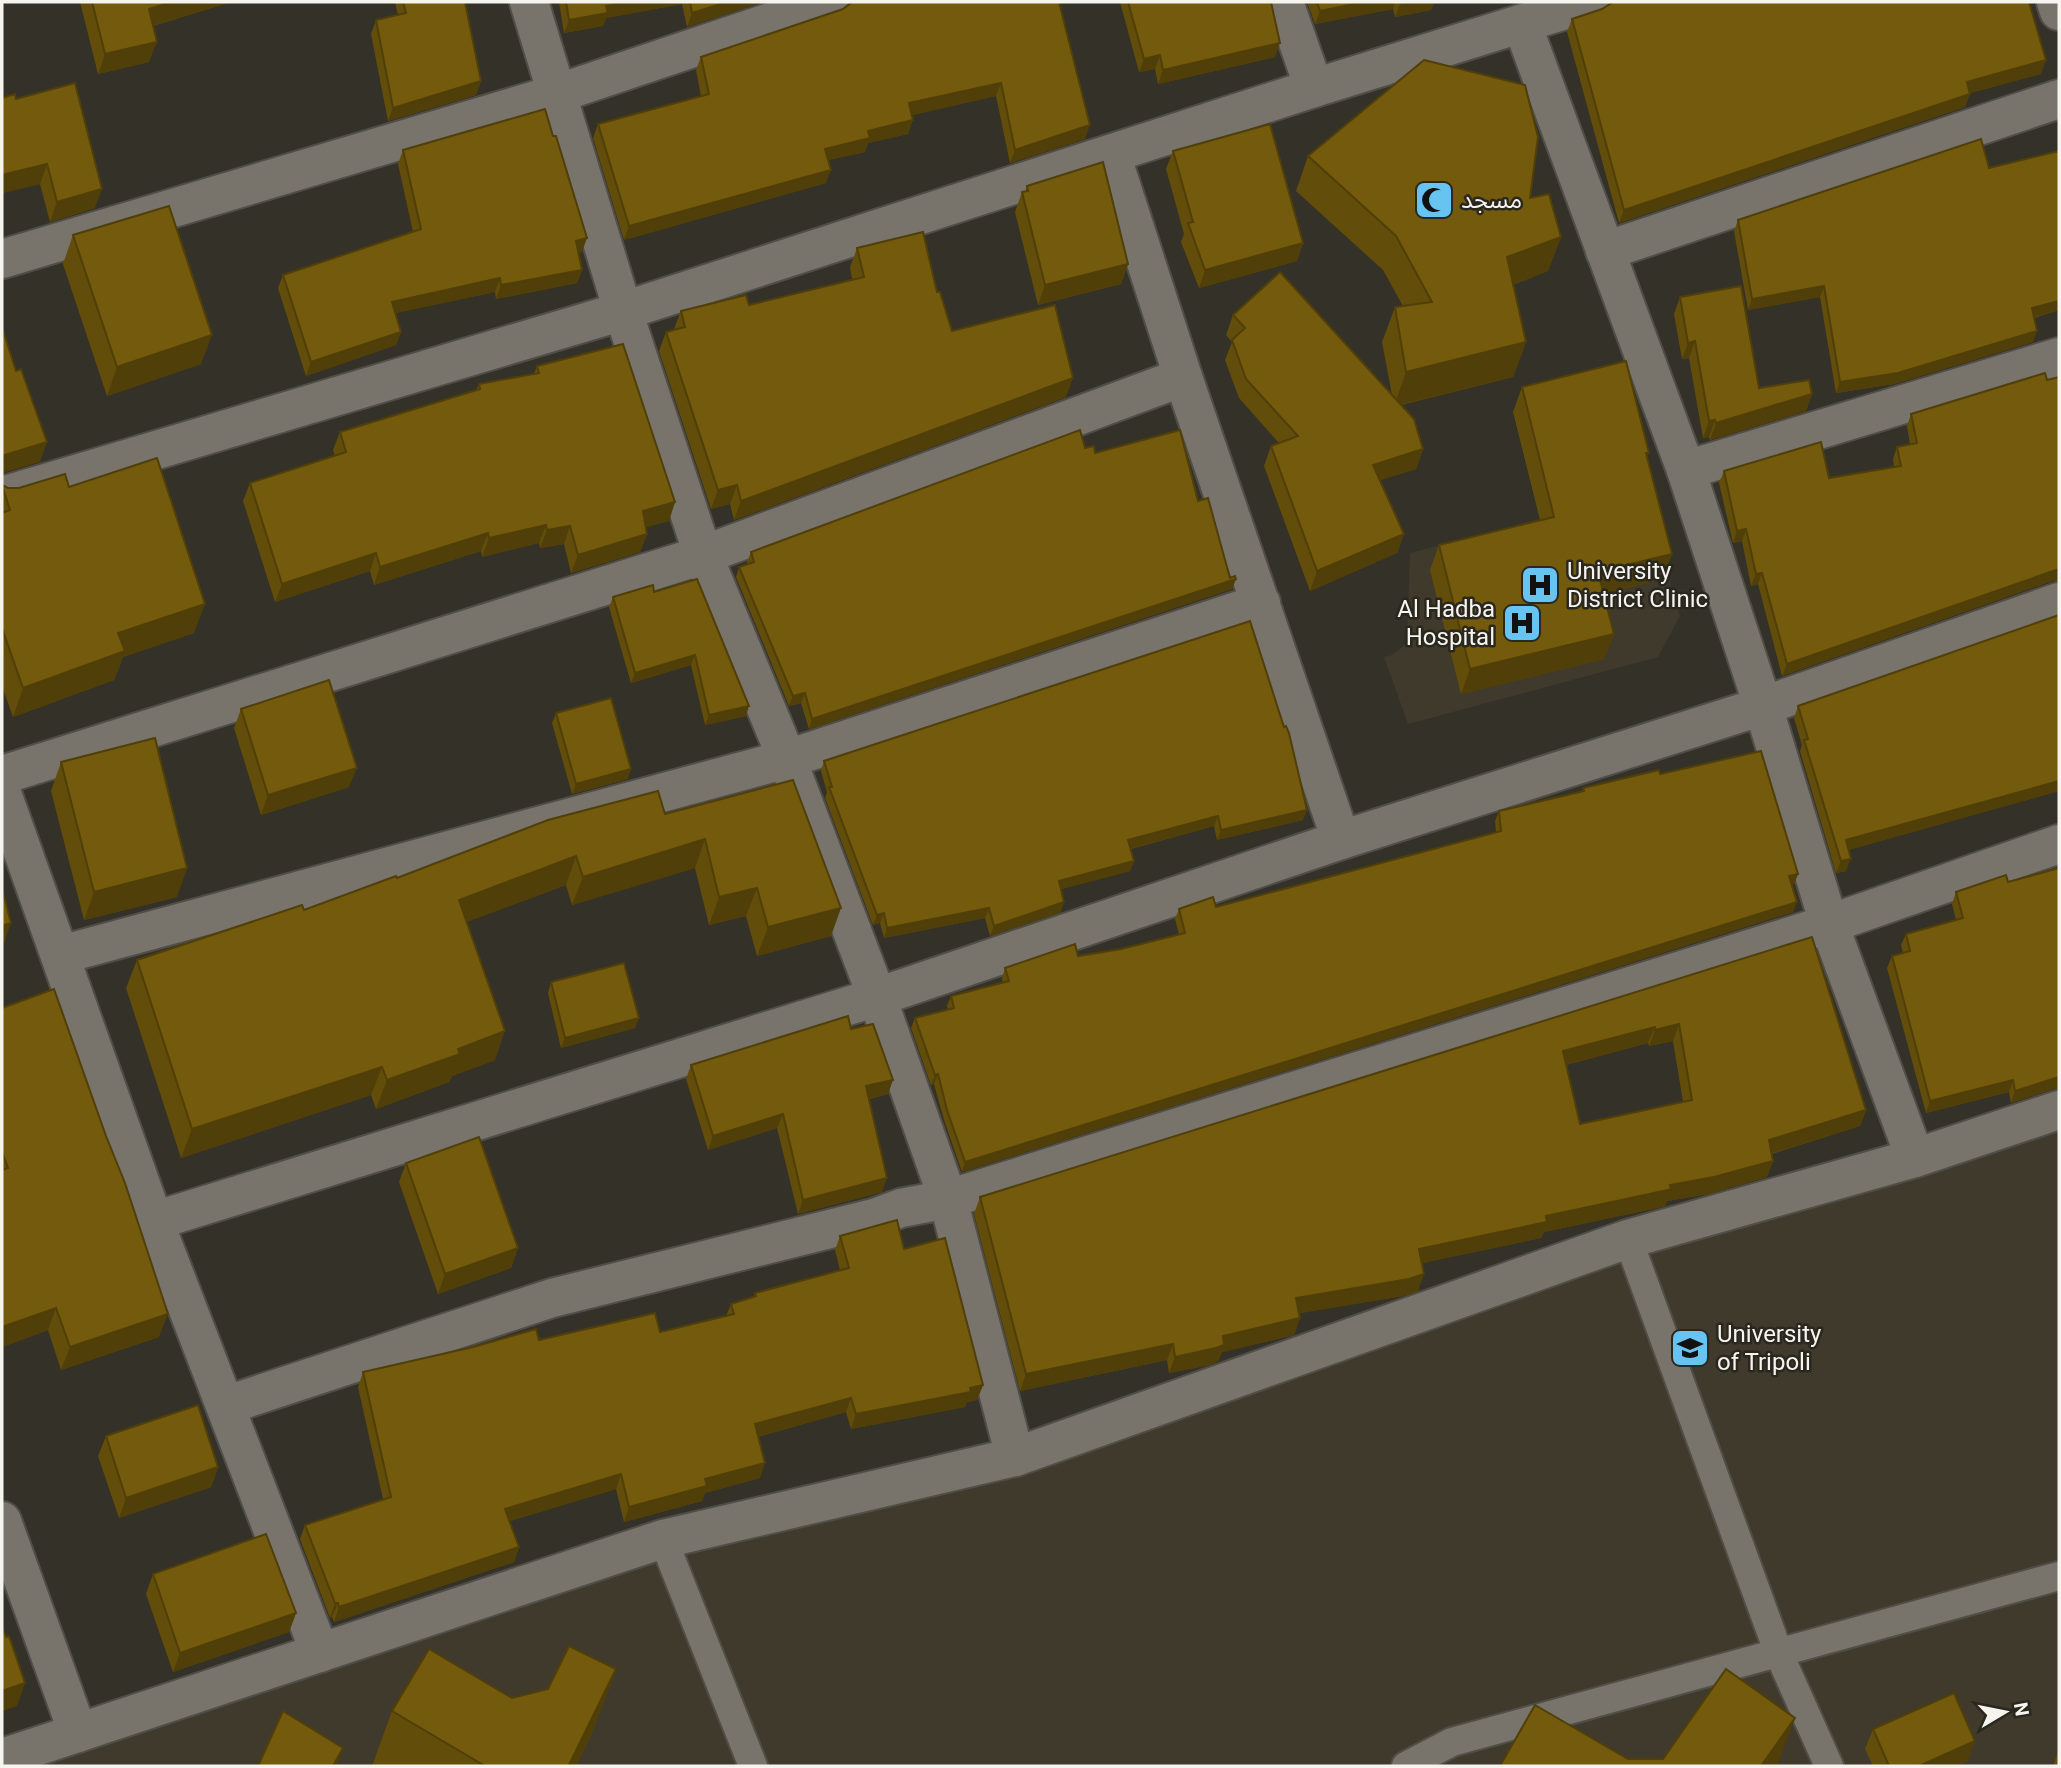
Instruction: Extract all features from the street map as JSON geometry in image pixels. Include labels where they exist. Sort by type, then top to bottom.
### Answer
[{"type":"street","points":[[529,2],[623,312],[703,555],[787,760],[877,998],[948,1199],[1015,1457]]},
{"type":"street","points":[[2,259],[556,94],[830,2]]},
{"type":"street","points":[[1284,2],[1314,88]]},
{"type":"street","points":[[2,496],[623,312],[1314,88],[1591,2]]},
{"type":"street","points":[[2056,2],[2059,11]]},
{"type":"street","points":[[1522,24],[1686,470],[1763,706],[1829,924],[1915,1158]]},
{"type":"street","points":[[1605,251],[2059,99]]},
{"type":"street","points":[[1111,154],[1183,377],[1341,840]]},
{"type":"street","points":[[1686,470],[2059,357]]},
{"type":"street","points":[[2,775],[703,555],[1183,377]]},
{"type":"street","points":[[154,1221],[877,998],[1341,840],[1763,706],[2059,602]]},
{"type":"street","points":[[60,955],[787,760],[1261,603]]},
{"type":"street","points":[[2,793],[154,1221],[227,1405],[320,1653]]},
{"type":"street","points":[[227,1405],[552,1298],[874,1218],[901,1208],[948,1199],[1829,924],[2059,844]]},
{"type":"street","points":[[2,1758],[663,1539],[1015,1457],[1628,1239],[1915,1158],[2059,1110]]},
{"type":"street","points":[[2,1521],[78,1733]]},
{"type":"lane","points":[[1628,1239],[1779,1654],[1829,1766]]},
{"type":"lane","points":[[663,1539],[753,1766]]},
{"type":"lane","points":[[1406,1766],[1452,1742],[2059,1576]]},
{"type":"shaded area","name":"University District Clinic","points":[[1642,492],[1680,616],[1658,657],[1408,724],[1384,657],[1392,655],[1407,643],[1410,553]]},
{"type":"shaded area","name":"University of Tripoli","points":[[2059,1110],[2059,1766],[2,1766],[663,1539],[1015,1457]]},
{"type":"building","points":[[92,2],[173,2],[149,9],[157,42],[105,54]]},
{"type":"building","points":[[403,2],[465,2],[481,81],[393,108],[376,20],[406,13]]},
{"type":"building","points":[[566,2],[626,2],[606,6],[608,13],[569,20]]},
{"type":"building","points":[[690,2],[727,2],[692,13]]},
{"type":"building","points":[[852,2],[1059,2],[1090,125],[1015,150],[1001,83],[909,103],[913,120],[868,131],[870,138],[825,149],[831,170],[629,226],[598,124],[709,94],[701,57],[843,9]]},
{"type":"building","points":[[1128,2],[1271,2],[1280,43],[1163,70],[1160,55],[1144,59]]},
{"type":"building","points":[[1317,2],[1364,2],[1320,11]]},
{"type":"building","points":[[1613,2],[2029,2],[2046,60],[1967,82],[1970,94],[1624,210],[1572,19],[1602,9]]},
{"type":"building","name":"مسجد","points":[[1424,60],[1525,85],[1538,137],[1530,198],[1549,194],[1561,237],[1507,257],[1526,342],[1406,372],[1395,307],[1432,302],[1396,236],[1308,156]]},
{"type":"building","points":[[75,83],[102,189],[57,202],[47,164],[2,175],[2,98],[15,94],[16,99]]},
{"type":"building","points":[[545,109],[553,136],[556,136],[587,238],[576,241],[582,270],[501,285],[500,278],[392,302],[401,332],[311,362],[283,275],[421,229],[403,150]]},
{"type":"building","points":[[1270,124],[1303,243],[1205,270],[1188,223],[1193,222],[1173,151]]},
{"type":"building","points":[[1981,139],[1989,168],[2059,151],[2059,301],[2032,308],[2037,331],[1898,373],[1840,382],[1824,286],[1752,299],[1738,220]]},
{"type":"building","points":[[1103,162],[1128,264],[1045,285],[1022,192],[1028,191],[1027,186]]},
{"type":"building","points":[[169,206],[212,335],[117,367],[73,235]]},
{"type":"building","points":[[923,232],[937,292],[940,292],[952,331],[1055,305],[1073,378],[741,501],[737,485],[718,490],[666,332],[685,327],[681,311],[746,295],[749,305],[864,277],[857,248]]},
{"type":"building","points":[[1280,272],[1414,419],[1423,449],[1373,465],[1404,534],[1317,571],[1271,446],[1298,436],[1246,379],[1232,340],[1245,328],[1233,315]]},
{"type":"building","points":[[1741,286],[1759,388],[1809,380],[1812,394],[1716,423],[1715,420],[1709,421],[1695,341],[1688,343],[1680,297]]},
{"type":"building","points":[[2,327],[16,371],[21,369],[47,442],[2,456]]},
{"type":"building","points":[[623,344],[675,502],[643,511],[647,534],[578,555],[570,526],[547,530],[546,525],[489,538],[488,533],[380,567],[376,553],[282,584],[250,483],[346,452],[340,432],[480,389],[479,384],[539,373],[537,366]]},
{"type":"building","points":[[1626,361],[1672,554],[1598,572],[1614,634],[1470,669],[1439,545],[1554,517],[1522,387]]},
{"type":"building","points":[[2045,373],[2047,380],[2059,377],[2059,569],[1787,664],[1762,573],[1756,574],[1746,529],[1737,531],[1724,471],[1821,442],[1829,478],[1901,466],[1897,447],[1917,443],[1911,414]]},
{"type":"building","points":[[1080,430],[1085,448],[1094,446],[1095,453],[1180,430],[1198,501],[1208,498],[1230,578],[1235,576],[1236,579],[812,719],[805,693],[793,696],[739,567],[754,562],[751,552]]},
{"type":"building","points":[[157,458],[205,604],[118,633],[125,651],[23,688],[2,628],[2,513],[10,510],[2,485],[19,488],[65,474],[69,487]]},
{"type":"building","points":[[697,579],[749,706],[709,715],[695,655],[635,673],[613,597],[653,585],[654,592]]},
{"type":"building","points":[[2059,615],[2059,781],[1846,840],[1851,859],[1841,861],[1804,740],[1808,739],[1798,706]]},
{"type":"building","points":[[1250,621],[1284,727],[1286,726],[1289,733],[1307,810],[1221,830],[1218,816],[1128,840],[1134,861],[1059,881],[1064,902],[994,926],[989,908],[887,928],[884,913],[877,915],[829,787],[832,787],[824,761]]},
{"type":"building","points":[[329,680],[357,768],[268,795],[241,709]]},
{"type":"building","points":[[611,698],[631,769],[576,784],[556,713]]},
{"type":"building","points":[[155,738],[187,868],[94,892],[61,762]]},
{"type":"building","points":[[1761,751],[1798,874],[1789,876],[1797,902],[965,1162],[938,1074],[935,1075],[915,1018],[954,1008],[951,996],[1009,981],[1005,968],[1075,944],[1078,956],[1121,949],[1185,933],[1179,909],[1213,897],[1216,907],[1501,831],[1499,811],[1659,770],[1660,774]]},
{"type":"building","points":[[793,780],[841,908],[768,927],[757,888],[719,897],[705,839],[583,877],[576,856],[459,900],[505,1031],[458,1049],[460,1054],[387,1080],[382,1067],[192,1129],[137,960],[302,905],[304,910],[396,876],[397,878],[548,820],[658,791],[665,814]]},
{"type":"building","points":[[2059,868],[2059,1077],[2015,1091],[2013,1080],[1930,1101],[1892,956],[1910,951],[1906,934],[1963,918],[1956,892],[2006,875],[2008,882]]},
{"type":"building","points":[[2,889],[11,923],[2,926]]},
{"type":"building","points":[[1812,937],[1866,1110],[1769,1140],[1773,1161],[1714,1177],[1670,1185],[1671,1189],[1668,1190],[1546,1216],[1547,1222],[1419,1249],[1424,1274],[1409,1279],[1296,1298],[1300,1318],[1223,1336],[1224,1345],[1216,1348],[1175,1357],[1173,1344],[1026,1374],[980,1197]],"holes":[[[1679,1024],[1692,1100],[1580,1124],[1563,1051],[1655,1027],[1655,1030]]]},
{"type":"building","points":[[624,963],[639,1018],[565,1038],[551,982]]},
{"type":"building","points":[[54,989],[125,1183],[168,1314],[70,1347],[56,1308],[2,1327],[2,1170],[8,1168],[2,1152],[2,1008]]},
{"type":"building","points":[[848,1016],[851,1029],[873,1024],[893,1080],[866,1086],[887,1178],[803,1200],[783,1114],[713,1136],[691,1065]]},
{"type":"building","points":[[479,1137],[518,1248],[445,1274],[406,1163]]},
{"type":"building","points":[[897,1220],[904,1249],[945,1238],[983,1385],[970,1388],[971,1392],[856,1414],[851,1398],[755,1424],[765,1463],[705,1479],[707,1486],[629,1507],[621,1474],[505,1509],[519,1547],[339,1607],[338,1603],[335,1603],[305,1525],[391,1497],[363,1372],[473,1347],[536,1329],[539,1340],[655,1313],[660,1332],[734,1314],[731,1304],[756,1296],[755,1293],[849,1268],[840,1236]]},
{"type":"building","points":[[198,1405],[218,1467],[126,1498],[106,1436]]},
{"type":"building","points":[[266,1534],[296,1613],[180,1653],[153,1574]]},
{"type":"building","points":[[2,1627],[6,1637],[9,1636],[25,1683],[2,1691]]},
{"type":"building","points":[[569,1646],[616,1669],[569,1766],[485,1766],[392,1711],[429,1649],[512,1698],[548,1689]]},
{"type":"building","points":[[1726,1669],[1795,1718],[1761,1766],[1500,1766],[1535,1705],[1628,1759],[1663,1759]]},
{"type":"building","points":[[1954,1693],[1975,1741],[1919,1766],[1889,1766],[1873,1729]]},
{"type":"building","points":[[283,1711],[343,1748],[333,1766],[258,1766]]},
{"type":"place","name":"مسجد","points":[[1434,200]]},
{"type":"place","name":"University District Clinic","points":[[1540,585]]},
{"type":"place","name":"Al Hadba Hospital","points":[[1522,623]]},
{"type":"place","name":"University of Tripoli","points":[[1690,1348]]}]
